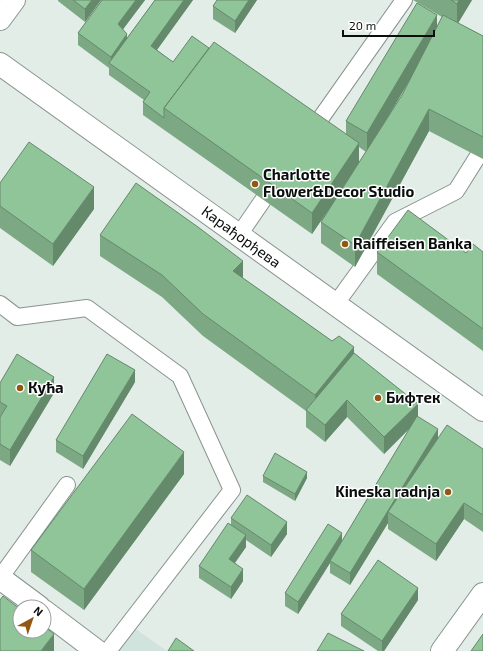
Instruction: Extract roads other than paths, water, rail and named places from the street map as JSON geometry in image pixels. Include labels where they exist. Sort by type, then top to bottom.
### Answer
[{"type":"street","points":[[0,19],[14,0]]},
{"type":"street","name":"Карађорђева","points":[[0,64],[483,410]]},
{"type":"street","points":[[0,578],[28,599]]},
{"type":"street","points":[[442,651],[483,594]]},
{"type":"street","points":[[52,617],[97,651]]},
{"type":"lane","points":[[311,132],[404,0]]},
{"type":"lane","points":[[335,305],[395,222],[456,191],[478,156]]},
{"type":"lane","points":[[239,235],[264,200]]},
{"type":"lane","points":[[0,304],[17,317],[87,308],[180,376],[232,490],[108,651]]},
{"type":"lane","points":[[0,578],[67,485]]},
{"type":"place","name":"Charlotte Flower&Decor Studio","points":[[255,184]]},
{"type":"place","name":"Raiffeisen Banka","points":[[345,244]]},
{"type":"place","name":"Кућа","points":[[20,388]]},
{"type":"place","name":"Бифтек","points":[[378,398]]},
{"type":"place","name":"Kineska radnja","points":[[448,492]]}]
